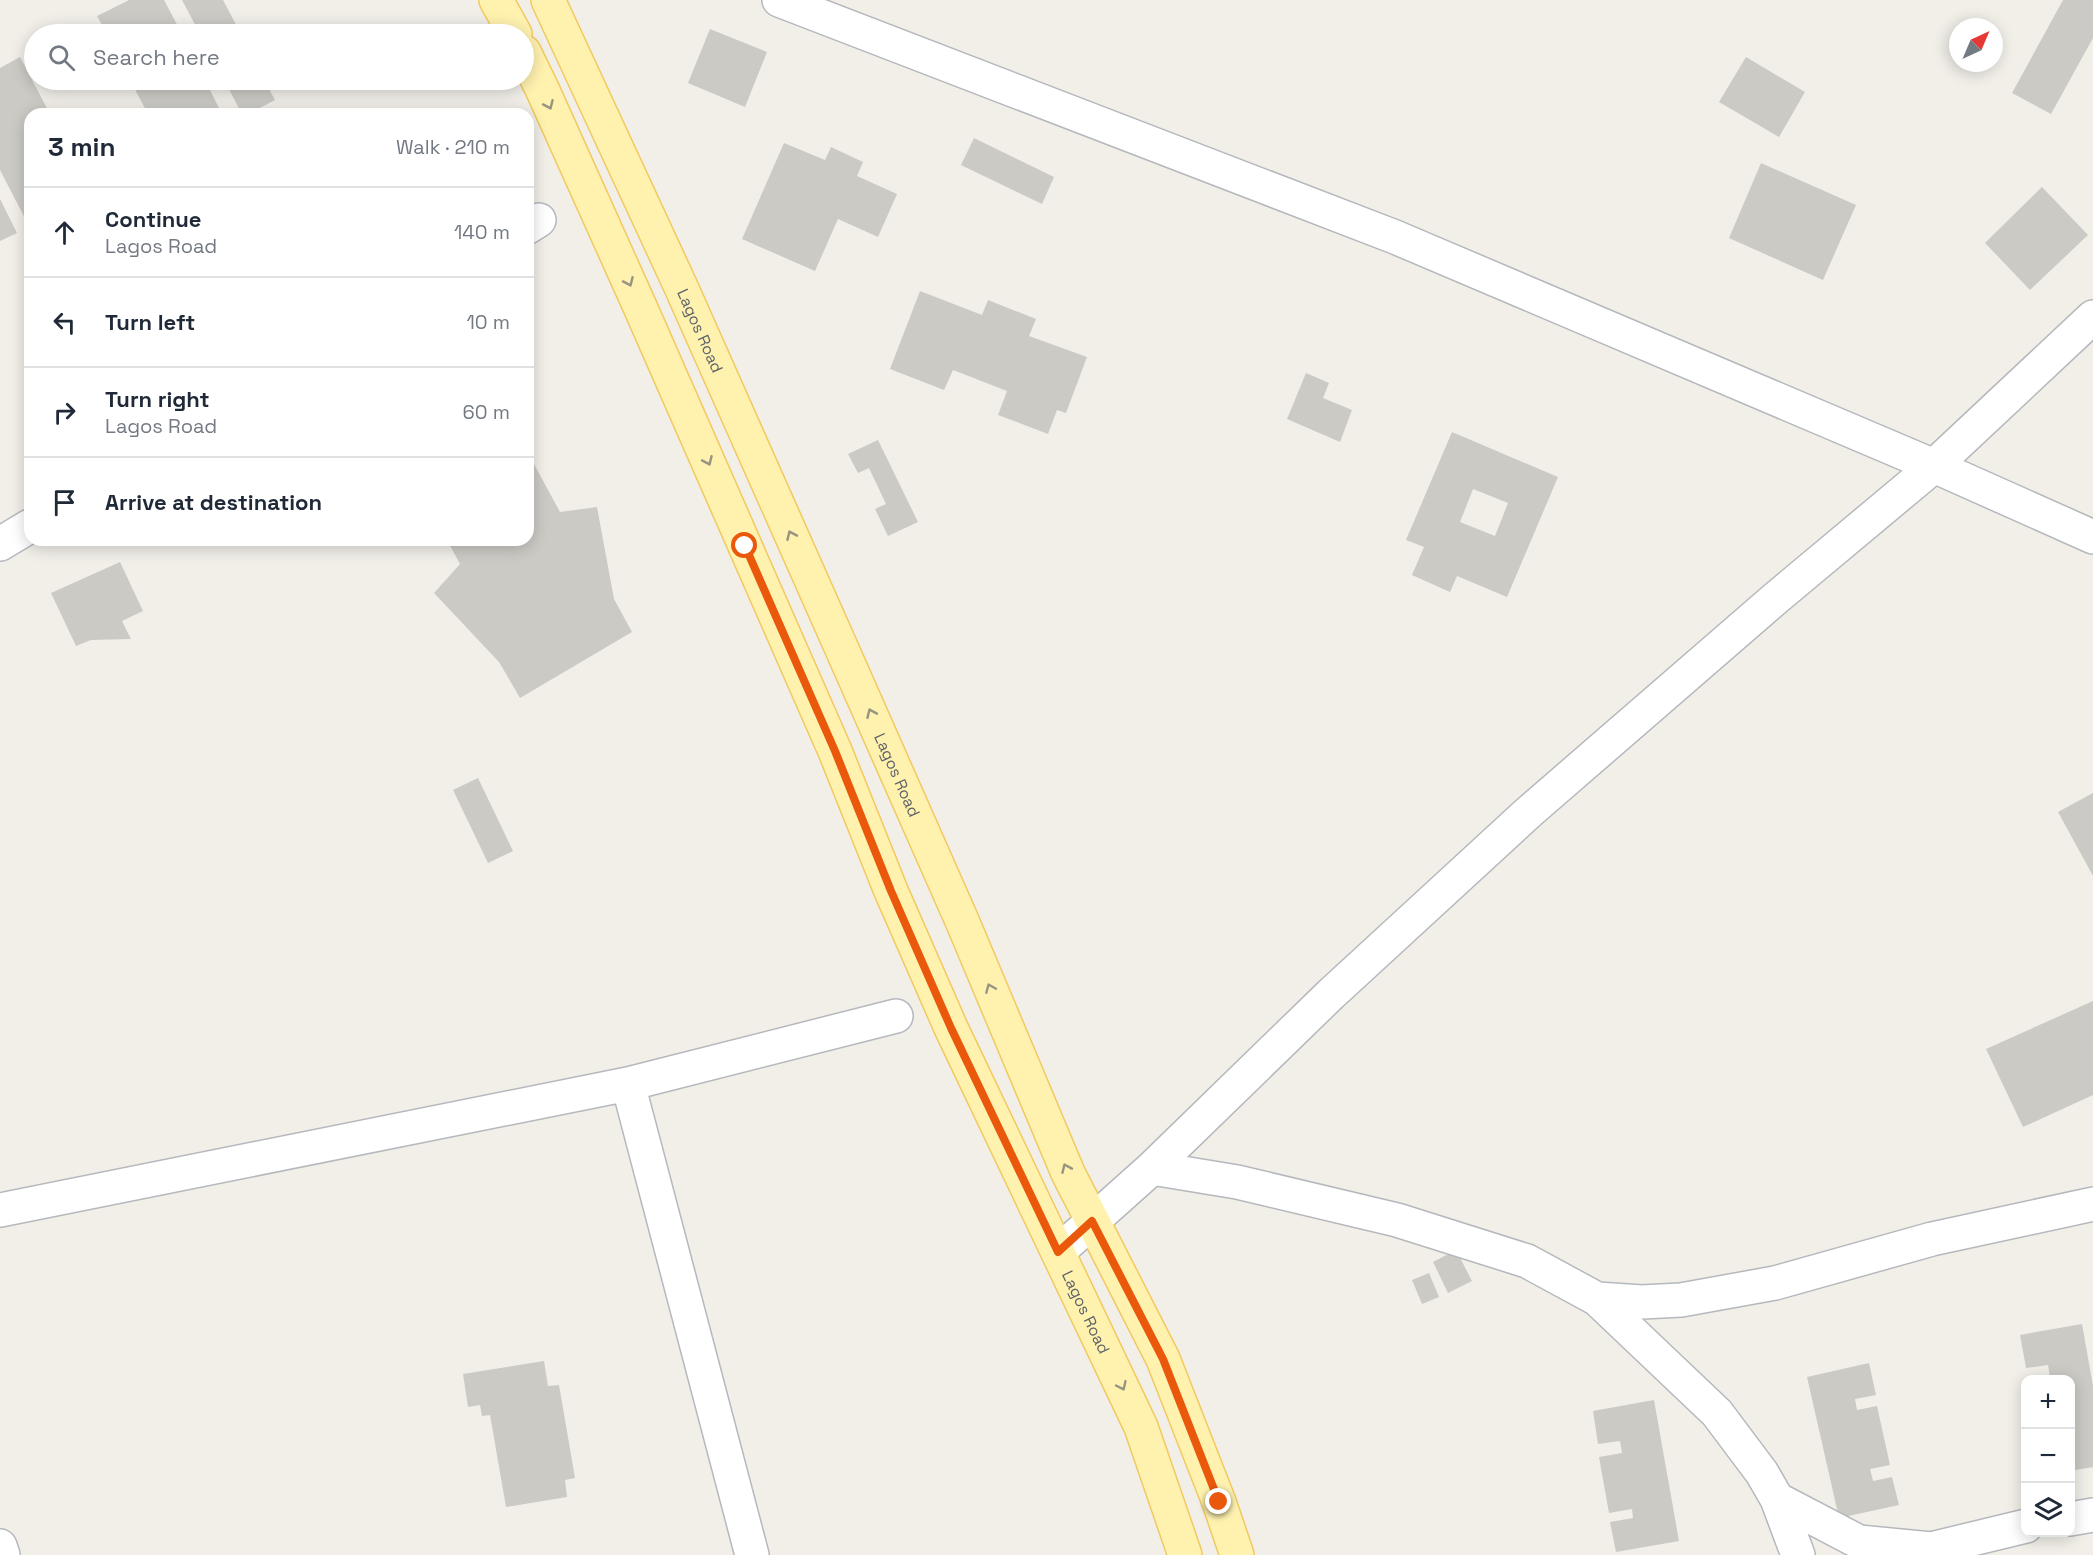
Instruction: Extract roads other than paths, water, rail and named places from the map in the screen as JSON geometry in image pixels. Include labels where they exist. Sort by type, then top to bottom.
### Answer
[{"type":"main road","points":[[496,0],[509,24]]},
{"type":"main road","name":"Lagos Road","points":[[548,0],[676,277],[842,647],[963,923],[1068,1173],[1163,1359],[1219,1502],[1237,1555]]},
{"type":"main road","name":"Lagos Road","points":[[534,73],[646,320],[835,751],[891,891],[951,1028],[1141,1427],[1185,1555]]},
{"type":"street","points":[[779,0],[1395,237],[1934,466],[2093,537]]},
{"type":"street","points":[[1058,1252],[1152,1168],[1330,995],[1529,812],[1776,598],[1934,466],[2093,316]]},
{"type":"street","points":[[0,544],[24,530]]},
{"type":"street","points":[[0,1210],[628,1084],[896,1016]]},
{"type":"street","points":[[628,1084],[752,1555]]},
{"type":"street","points":[[1152,1168],[1237,1182],[1396,1220],[1527,1260],[1597,1299],[1717,1413],[1762,1473],[1777,1499],[1798,1555]]},
{"type":"street","points":[[1597,1299],[1642,1302],[1681,1300],[1764,1285],[1932,1239],[2093,1204]]},
{"type":"street","points":[[1777,1499],[1859,1542],[1931,1549],[2021,1527]]},
{"type":"street","points":[[2075,1518],[2093,1515]]},
{"type":"street","points":[[0,1546],[3,1555]]}]
